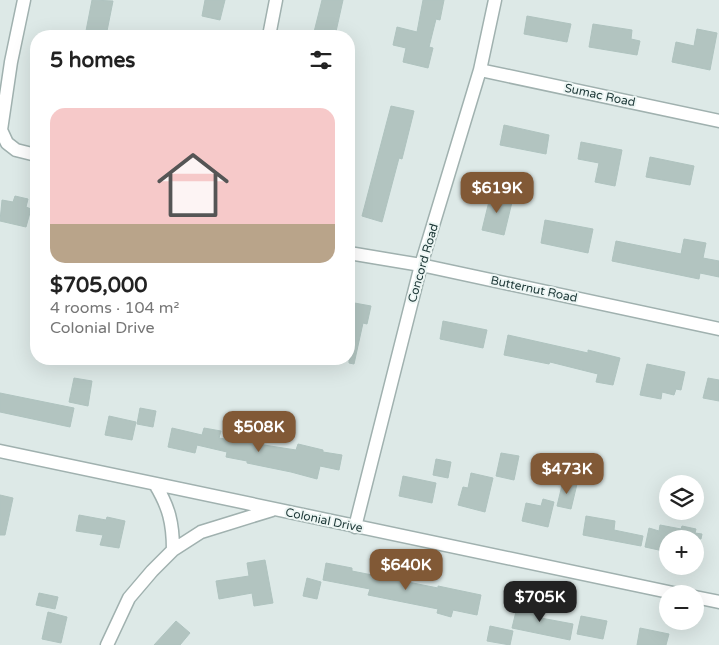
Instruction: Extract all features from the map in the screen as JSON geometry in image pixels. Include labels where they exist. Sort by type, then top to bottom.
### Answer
[{"type":"street","points":[[24,0],[5,61],[0,130],[7,143],[16,150],[30,154]]},
{"type":"street","points":[[270,30],[276,0]]},
{"type":"street","name":"Concord Road","points":[[355,526],[421,265],[480,70],[495,0]]},
{"type":"street","name":"Sumac Road","points":[[480,70],[719,121]]},
{"type":"street","name":"Butternut Road","points":[[355,254],[421,265],[719,329]]},
{"type":"street","name":"Colonial Drive","points":[[0,451],[659,590]]},
{"type":"street","points":[[155,484],[166,501],[173,527],[173,550]]},
{"type":"street","points":[[107,645],[129,598],[173,550],[201,532],[274,509]]},
{"type":"street","points":[[704,599],[719,602]]},
{"type":"building","points":[[92,0],[113,1],[107,30],[86,30]]},
{"type":"building","points":[[205,0],[225,0],[220,20],[202,16]]},
{"type":"building","points":[[322,0],[343,0],[336,30],[314,30]]},
{"type":"building","points":[[423,0],[444,0],[440,20],[436,19],[429,47],[433,48],[428,68],[403,62],[406,48],[393,45],[397,27],[417,32]]},
{"type":"building","points":[[527,16],[571,24],[567,42],[524,34]]},
{"type":"building","points":[[593,24],[632,30],[631,39],[640,41],[637,55],[589,47]]},
{"type":"building","points":[[697,29],[717,33],[710,70],[672,62],[676,42],[694,46]]},
{"type":"building","points":[[391,106],[414,111],[402,159],[399,158],[382,222],[362,216]]},
{"type":"building","points":[[504,125],[549,135],[546,154],[500,145]]},
{"type":"building","points":[[581,142],[622,150],[615,186],[595,182],[599,163],[578,159]]},
{"type":"building","points":[[650,157],[694,166],[690,185],[646,177]]},
{"type":"building","points":[[491,193],[513,198],[504,235],[482,230]]},
{"type":"building","points":[[15,196],[28,199],[26,207],[30,209],[30,213],[26,227],[0,221],[2,200],[13,202]]},
{"type":"building","points":[[545,220],[593,229],[588,253],[541,243]]},
{"type":"building","points":[[684,239],[706,243],[703,258],[719,261],[719,277],[700,273],[699,279],[612,261],[616,241],[681,254]]},
{"type":"building","points":[[355,303],[371,306],[367,324],[363,323],[355,359]]},
{"type":"building","points":[[443,321],[487,330],[483,348],[440,339]]},
{"type":"building","points":[[508,335],[588,353],[588,350],[620,358],[613,385],[596,382],[598,374],[550,362],[549,364],[504,355]]},
{"type":"building","points":[[647,364],[685,372],[681,390],[676,389],[674,395],[662,392],[661,399],[640,395]]},
{"type":"building","points":[[74,378],[92,381],[88,406],[69,402]]},
{"type":"building","points":[[708,378],[719,380],[719,401],[703,398]]},
{"type":"building","points":[[0,393],[74,408],[70,427],[0,412]]},
{"type":"building","points":[[140,408],[156,411],[153,427],[137,424]]},
{"type":"building","points":[[109,416],[136,422],[132,440],[105,435]]},
{"type":"building","points":[[172,428],[202,435],[204,428],[221,431],[219,438],[296,450],[298,444],[323,450],[323,452],[342,455],[339,470],[320,466],[317,479],[247,463],[247,461],[226,457],[227,452],[197,445],[195,453],[168,447]]},
{"type":"building","points":[[501,453],[519,456],[514,480],[496,476]]},
{"type":"building","points":[[436,459],[451,462],[448,478],[433,475]]},
{"type":"building","points":[[471,473],[493,478],[485,512],[458,505],[463,487],[468,488]]},
{"type":"building","points":[[403,476],[436,483],[432,503],[399,496]]},
{"type":"building","points":[[563,481],[577,484],[571,509],[557,506]]},
{"type":"building","points":[[0,495],[13,498],[5,535],[0,535]]},
{"type":"building","points":[[543,499],[554,502],[548,527],[522,521],[526,503],[541,506]]},
{"type":"building","points":[[79,515],[106,520],[107,517],[125,521],[119,548],[100,545],[103,535],[76,531]]},
{"type":"building","points":[[586,516],[615,521],[614,530],[643,536],[641,546],[583,535]]},
{"type":"building","points":[[660,525],[681,529],[682,526],[696,529],[696,530],[659,530]]},
{"type":"building","points":[[649,528],[659,531],[659,550],[645,547]]},
{"type":"building","points":[[265,560],[273,603],[254,606],[252,593],[219,599],[216,581],[249,576],[247,563]]},
{"type":"building","points":[[326,563],[352,568],[352,571],[481,595],[477,615],[453,610],[451,617],[437,613],[438,609],[368,595],[370,589],[323,580]]},
{"type":"building","points":[[307,578],[321,582],[317,599],[303,596]]},
{"type":"building","points":[[39,593],[58,597],[55,609],[36,605]]},
{"type":"building","points":[[518,603],[544,609],[541,618],[573,624],[570,640],[512,628]]},
{"type":"building","points":[[48,612],[67,617],[61,643],[42,639]]},
{"type":"building","points":[[581,616],[607,621],[603,639],[577,634]]},
{"type":"building","points":[[176,621],[190,633],[180,645],[154,645]]},
{"type":"building","points":[[490,626],[513,631],[510,645],[487,641]]},
{"type":"building","points":[[640,628],[669,634],[666,645],[637,645]]}]
